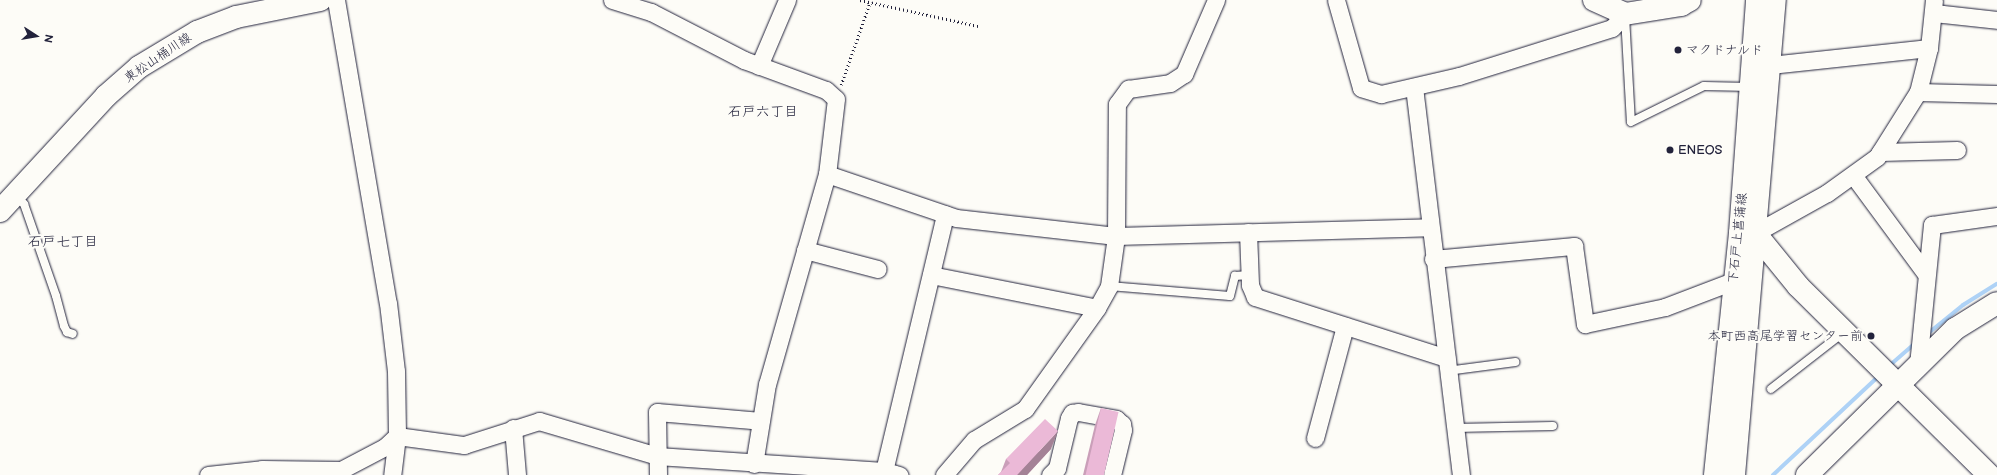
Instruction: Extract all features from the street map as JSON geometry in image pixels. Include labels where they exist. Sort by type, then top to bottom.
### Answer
[{"type":"main road","name":"東松山桶川線","points":[[0,211],[106,96],[139,67],[197,32],[236,17],[273,5],[320,0]]},
{"type":"main road","points":[[1594,0],[1625,14],[1681,5],[1690,0]]},
{"type":"main road","name":"下石戸上菖蒲線","points":[[1716,475],[1733,281],[1740,233],[1756,0]]},
{"type":"main road","name":"下石戸上菖蒲線","points":[[1734,475],[1775,0]]},
{"type":"main road","points":[[1755,233],[1798,286],[1989,475]]},
{"type":"main road","points":[[1807,475],[1918,365],[1964,322],[1997,303]]},
{"type":"street","points":[[336,0],[388,303],[396,371],[397,436],[392,475]]},
{"type":"street","points":[[612,0],[651,12],[759,66],[826,90],[836,99],[827,174],[767,384],[754,464]]},
{"type":"street","points":[[759,66],[787,0]]},
{"type":"street","points":[[944,475],[974,440],[1025,409],[1097,308],[1109,286],[1116,236],[1117,104],[1128,89],[1170,83],[1184,74],[1216,0]]},
{"type":"street","points":[[1336,0],[1361,88],[1381,94],[1459,76],[1612,28],[1625,14]]},
{"type":"street","points":[[1755,233],[1827,193],[1880,152],[1918,92],[1929,48],[1934,7],[1997,20]]},
{"type":"street","points":[[1770,65],[1929,48]]},
{"type":"street","points":[[1414,87],[1433,260],[1461,475]]},
{"type":"street","points":[[1918,92],[1997,94]]},
{"type":"street","points":[[1880,152],[1958,150]]},
{"type":"street","points":[[827,174],[956,218],[1116,236],[1430,227]]},
{"type":"street","points":[[1853,174],[1926,274]]},
{"type":"street","points":[[397,436],[464,445],[513,428],[539,421],[657,456],[754,464],[810,471],[892,473],[931,275],[945,214]]},
{"type":"street","points":[[1918,365],[1932,225],[1997,216]]},
{"type":"street","points":[[1248,232],[1250,285],[1255,297],[1345,326],[1446,364]]},
{"type":"street","points":[[1433,260],[1574,246],[1585,324],[1665,307],[1733,281]]},
{"type":"street","points":[[805,250],[878,269]]},
{"type":"street","points":[[931,275],[1097,308]]},
{"type":"street","points":[[1315,438],[1345,326]]},
{"type":"street","points":[[658,475],[657,412],[761,421]]},
{"type":"street","points":[[1050,475],[1057,468],[1069,418],[1072,413],[1078,412],[1116,419],[1122,424],[1123,430],[1112,475]]},
{"type":"street","points":[[513,428],[517,475]]},
{"type":"street","points":[[208,475],[262,469],[341,470],[385,447],[397,436]]},
{"type":"lane","points":[[1625,14],[1631,122],[1704,86],[1751,87]]},
{"type":"lane","points":[[15,194],[24,204],[56,296],[64,326],[67,332],[73,334]]},
{"type":"lane","points":[[1109,286],[1230,296],[1235,276],[1249,275]]},
{"type":"lane","points":[[1771,390],[1844,332]]},
{"type":"lane","points":[[1446,364],[1515,362]]},
{"type":"lane","points":[[1454,428],[1553,426]]},
{"type":"path","points":[[860,0],[978,26]]},
{"type":"path","points":[[836,99],[870,2]]},
{"type":"building","points":[[1101,408],[1119,412],[1104,475],[1086,475]]},
{"type":"building","points":[[1045,419],[1058,431],[1017,475],[998,475],[1010,463],[1006,459]]},
{"type":"waterway","points":[[1926,335],[1963,305],[1997,284]]},
{"type":"waterway","points":[[1889,366],[1914,344]]},
{"type":"waterway","points":[[1773,475],[1880,375]]},
{"type":"place","name":"マクドナルド","points":[[1678,50]]},
{"type":"place","name":"ENEOS","points":[[1670,150]]},
{"type":"place","name":"本町西高尾学習センター前","points":[[1871,336]]},
{"type":"district","name":"石戸六丁目","points":[[763,112]]},
{"type":"district","name":"石戸七丁目","points":[[63,242]]}]
